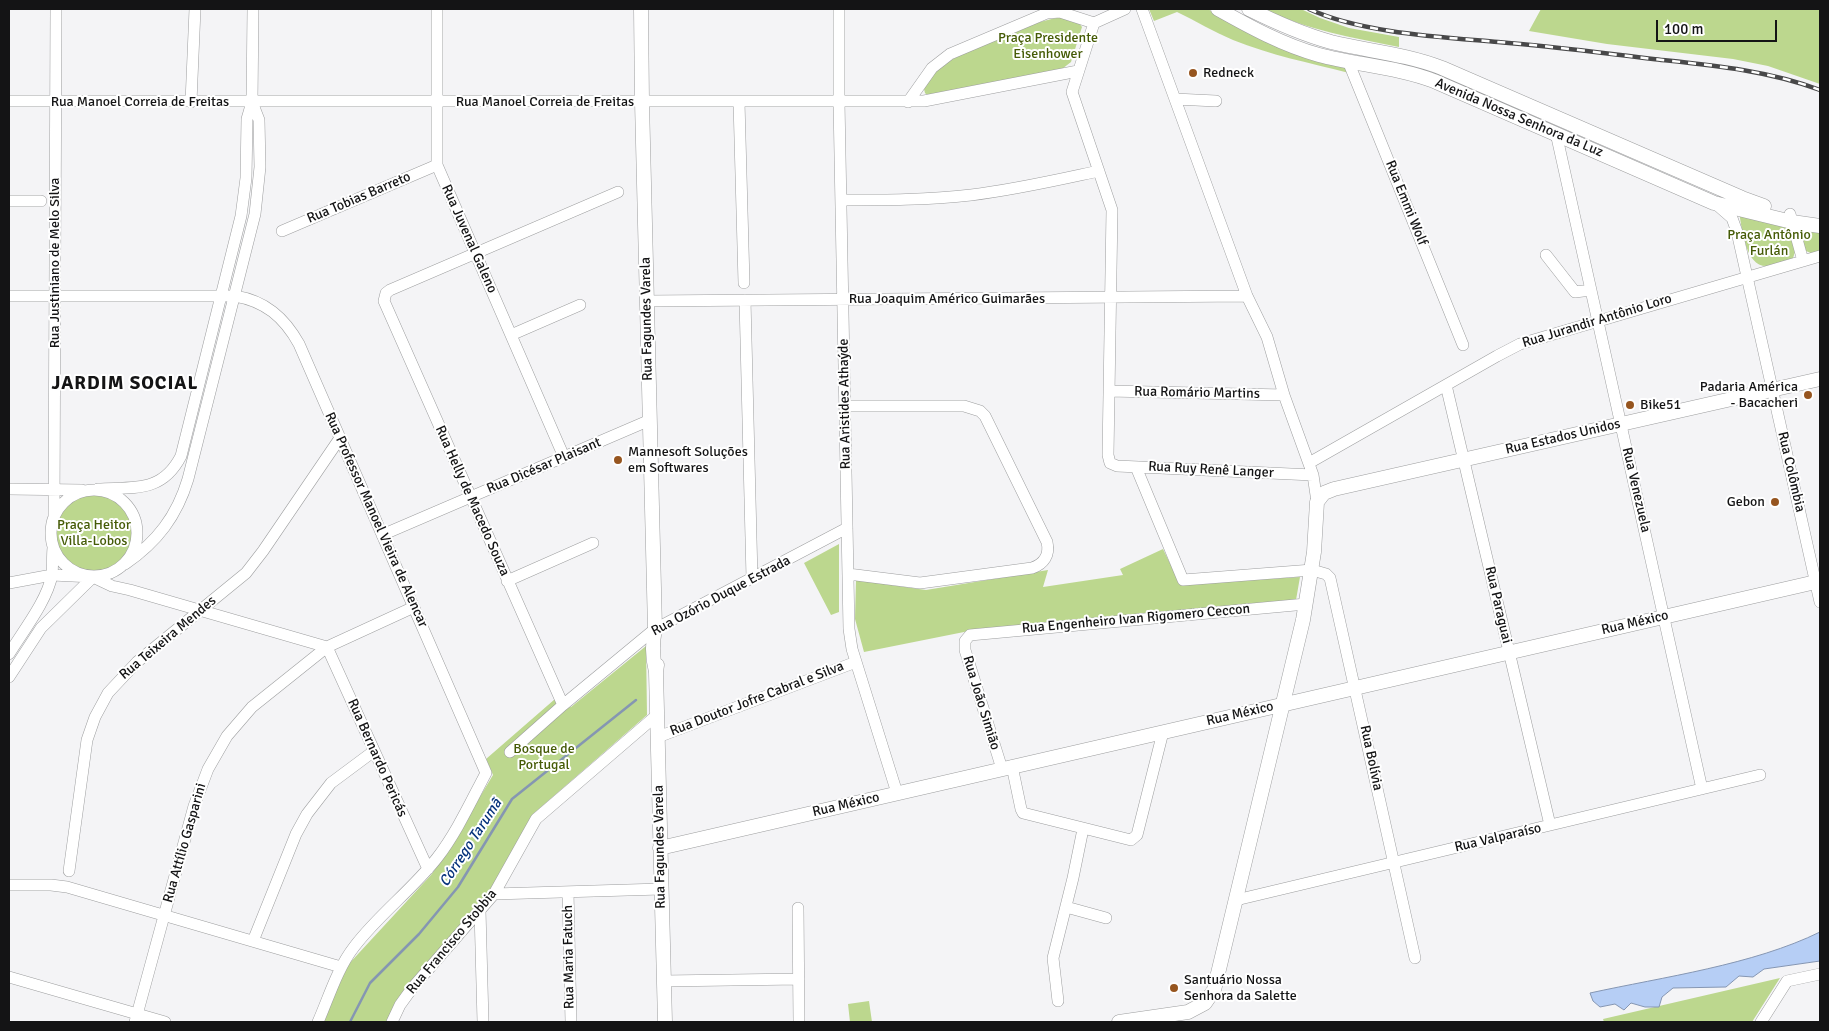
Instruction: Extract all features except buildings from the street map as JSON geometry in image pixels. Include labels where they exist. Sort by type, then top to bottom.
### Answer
[{"type":"main road","name":"Rua Fagundes Varela","points":[[641,9],[655,629],[653,660],[656,672],[665,1022]]},
{"type":"main road","name":"Avenida Nossa Senhora da Luz","points":[[1218,9],[1238,21],[1286,43],[1317,54],[1422,76],[1714,203],[1791,218],[1820,226]]},
{"type":"main road","name":"Avenida Nossa Senhora da Luz","points":[[1249,9],[1280,24],[1314,37],[1349,46],[1400,55],[1442,68],[1791,218],[1820,219]]},
{"type":"main road","name":"Rua Estados Unidos","points":[[1317,502],[1324,493],[1334,488],[1820,378]]},
{"type":"main road","points":[[1120,1022],[1188,1012],[1205,1003],[1214,990],[1306,604],[1312,570],[1317,502]]},
{"type":"main road","name":"Rua México","points":[[660,848],[1818,581]]},
{"type":"main road","points":[[1293,663],[1296,685],[1308,698]]},
{"type":"street","name":"Rua Justiniano de Melo Silva","points":[[54,517],[56,9]]},
{"type":"street","points":[[191,102],[195,9]]},
{"type":"street","points":[[9,489],[92,489],[145,486],[161,480],[173,469],[183,448],[241,216],[246,178],[246,119],[252,102],[253,9]]},
{"type":"street","name":"Rua Juvenal Galeno","points":[[437,9],[437,165],[564,457]]},
{"type":"street","name":"Rua Aristides Athaýde","points":[[839,9],[849,629],[856,662],[897,793]]},
{"type":"street","points":[[908,102],[932,68],[940,60],[960,48],[1047,12],[1055,11],[1094,23],[1125,9]]},
{"type":"street","points":[[1142,9],[1247,296],[1264,329],[1284,395],[1313,475],[1317,502]]},
{"type":"street","points":[[1094,23],[1072,92],[1112,210],[1109,391]]},
{"type":"street","name":"Rua Emmi Wolf","points":[[1348,61],[1462,345]]},
{"type":"street","name":"Rua Manoel Correia de Freitas","points":[[9,102],[908,102],[936,100],[1078,71]]},
{"type":"street","points":[[1175,99],[1216,101]]},
{"type":"street","points":[[9,583],[52,576],[108,574],[142,553],[161,534],[175,513],[185,492],[252,231],[259,184],[259,120],[252,102]]},
{"type":"street","points":[[739,102],[744,283]]},
{"type":"street","name":"Rua Venezuela","points":[[1556,133],[1702,789]]},
{"type":"street","name":"Rua Tobias Barreto","points":[[282,231],[437,165]]},
{"type":"street","points":[[841,200],[925,199],[970,196],[1099,170]]},
{"type":"street","points":[[475,253],[618,192]]},
{"type":"street","points":[[9,201],[41,201]]},
{"type":"street","name":"Rua Colômbia","points":[[1714,203],[1732,218],[1737,232],[1818,581],[1820,602]]},
{"type":"street","points":[[1791,218],[1803,261]]},
{"type":"street","name":"Rua Helly de Macedo Souza","points":[[475,253],[390,290],[384,297],[385,306],[563,705]]},
{"type":"street","points":[[1546,255],[1575,292],[1591,290]]},
{"type":"street","points":[[1742,256],[1754,266],[1768,271]]},
{"type":"street","name":"Rua Jurandir Antônio Loro","points":[[1309,463],[1446,384],[1520,344],[1820,256]]},
{"type":"street","name":"Rua Professor Manoel Vieira de Alencar","points":[[9,296],[235,296],[253,300],[267,307],[282,319],[292,332],[486,773],[446,844],[428,869]]},
{"type":"street","name":"Rua Joaquim Américo Guimarães","points":[[647,301],[1247,296]]},
{"type":"street","points":[[745,300],[752,578]]},
{"type":"street","points":[[511,335],[580,305]]},
{"type":"street","name":"Rua Paraguai","points":[[1446,384],[1550,825]]},
{"type":"street","name":"Rua Romário Martins","points":[[1109,391],[1284,395]]},
{"type":"street","name":"Rua Ruy Renê Langer","points":[[1109,391],[1108,456],[1110,463],[1117,466],[1313,475]]},
{"type":"street","points":[[845,406],[964,406],[980,411],[985,416],[1049,549],[1044,562],[1032,568],[930,583],[910,583],[848,574]]},
{"type":"street","name":"Rua Dicésar Plaisant","points":[[382,535],[650,420]]},
{"type":"street","name":"Rua Teixeira Mendes","points":[[68,871],[86,746],[90,730],[108,693],[126,672],[237,581],[255,561],[340,438]]},
{"type":"street","points":[[1136,467],[1183,580],[1312,570]]},
{"type":"street","points":[[1313,475],[1322,484],[1334,488]]},
{"type":"street","points":[[9,654],[37,608],[52,576],[53,546],[51,531],[54,517],[61,504],[73,495],[92,489],[112,493],[124,500],[132,511],[137,525],[138,539],[133,552],[123,565],[126,583],[130,590]]},
{"type":"street","name":"Rua Ozório Duque Estrada","points":[[510,752],[563,705],[655,629],[847,528]]},
{"type":"street","points":[[508,581],[593,543]]},
{"type":"street","points":[[53,546],[59,558],[68,568],[80,574],[93,576],[112,586],[327,647]]},
{"type":"street","name":"Rua Bolívia","points":[[1312,570],[1326,574],[1332,585],[1415,958]]},
{"type":"street","points":[[9,677],[41,628],[93,576]]},
{"type":"street","name":"Rua Engenheiro Ivan Rigomero Ceccon","points":[[967,638],[974,634],[1306,604]]},
{"type":"street","name":"Rua Attílio Gasparini","points":[[136,1018],[199,790],[222,744],[252,707],[327,647],[414,607]]},
{"type":"street","name":"Rua João Simião","points":[[967,638],[965,650],[1023,813],[1083,829]]},
{"type":"street","name":"Rua Bernardo Pericás","points":[[327,647],[428,869]]},
{"type":"street","name":"Rua Doutor Jofre Cabral e Silva","points":[[658,737],[856,662]]},
{"type":"street","name":"Rua Francisco Stobbia","points":[[392,1022],[400,1005],[413,987],[494,894],[539,815],[657,715]]},
{"type":"street","points":[[1058,1001],[1053,958],[1083,829],[1128,840],[1134,838],[1163,732]]},
{"type":"street","points":[[253,941],[296,834],[307,814],[331,783],[374,751]]},
{"type":"street","name":"Rua Valparaíso","points":[[1236,900],[1760,775]]},
{"type":"street","points":[[318,1022],[341,967],[354,946],[428,869]]},
{"type":"street","points":[[9,885],[67,887],[341,967]]},
{"type":"street","points":[[494,894],[662,889]]},
{"type":"street","name":"Rua Maria Fatuch","points":[[568,892],[570,1022]]},
{"type":"street","points":[[1066,907],[1106,918]]},
{"type":"street","points":[[798,908],[799,1022]]},
{"type":"street","points":[[480,910],[483,1022]]},
{"type":"street","points":[[1761,1022],[1787,981],[1820,974]]},
{"type":"street","points":[[9,977],[136,1018],[165,1022]]},
{"type":"street","points":[[664,981],[798,979]]},
{"type":"green space","points":[[1149,9],[1208,9],[1228,22],[1345,65],[1349,73],[1261,50],[1226,37],[1177,12],[1154,21]]},
{"type":"green space","points":[[1265,9],[1301,9],[1349,28],[1399,37],[1399,47],[1314,28],[1281,17]]},
{"type":"green space","points":[[1541,9],[1820,9],[1820,84],[1768,66],[1733,59],[1607,44],[1529,31]]},
{"type":"green space","name":"Praça Presidente Eisenhower","points":[[1063,17],[1076,19],[1082,27],[1071,62],[1062,69],[928,96],[925,93],[924,89],[934,73],[959,56],[1015,30]]},
{"type":"green space","name":"Praça Antônio Furlán","points":[[1739,212],[1788,223],[1795,252],[1792,261],[1768,266],[1760,265],[1754,261],[1743,237]]},
{"type":"green space","points":[[1797,226],[1820,230],[1820,252],[1813,254],[1806,251]]},
{"type":"green space","name":"Praça Heitor Villa-Lobos","points":[[94,494],[109,497],[122,505],[130,518],[133,533],[130,548],[122,561],[109,569],[94,572],[79,569],[66,561],[58,548],[55,533],[58,518],[66,505],[79,497]]},
{"type":"green space","points":[[839,544],[839,612],[831,615],[804,563]]},
{"type":"green space","points":[[1163,549],[1180,584],[1300,577],[1296,600],[1069,620],[969,631],[864,652],[855,619],[856,580],[926,590],[1048,570],[1043,587],[1123,575],[1120,569]]},
{"type":"green space","name":"Bosque de Portugal","points":[[646,646],[647,715],[533,814],[489,895],[388,1022],[322,1022],[346,967],[431,875],[445,855],[493,775],[486,759],[555,699],[565,708],[571,707]]},
{"type":"green space","points":[[1780,978],[1752,1022],[1604,1022],[1603,1019]]},
{"type":"green space","points":[[869,1001],[872,1022],[850,1022],[848,1004]]},
{"type":"water","points":[[1820,932],[1820,961],[1764,969],[1753,977],[1739,976],[1726,987],[1673,988],[1662,997],[1659,1007],[1645,1007],[1631,1003],[1624,1010],[1615,1004],[1600,1007],[1593,1001],[1590,993],[1737,962],[1794,943]]},
{"type":"waterway","name":"Córrego Tarumã","points":[[350,1022],[370,983],[419,934],[458,887],[512,799],[636,700]]},
{"type":"railway","points":[[1309,9],[1352,24],[1402,33],[1716,66],[1759,73],[1820,90]]},
{"type":"place","name":"Redneck","points":[[1193,73]]},
{"type":"place","name":"Padaria América - Bacacheri","points":[[1808,395]]},
{"type":"place","name":"Bike51","points":[[1630,405]]},
{"type":"place","name":"Mannesoft Soluções em Softwares","points":[[618,460]]},
{"type":"place","name":"Gebon","points":[[1775,502]]},
{"type":"place","name":"Santuário Nossa Senhora da Salette","points":[[1174,988]]},
{"type":"district","name":"JARDIM SOCIAL","points":[[125,384]]}]
